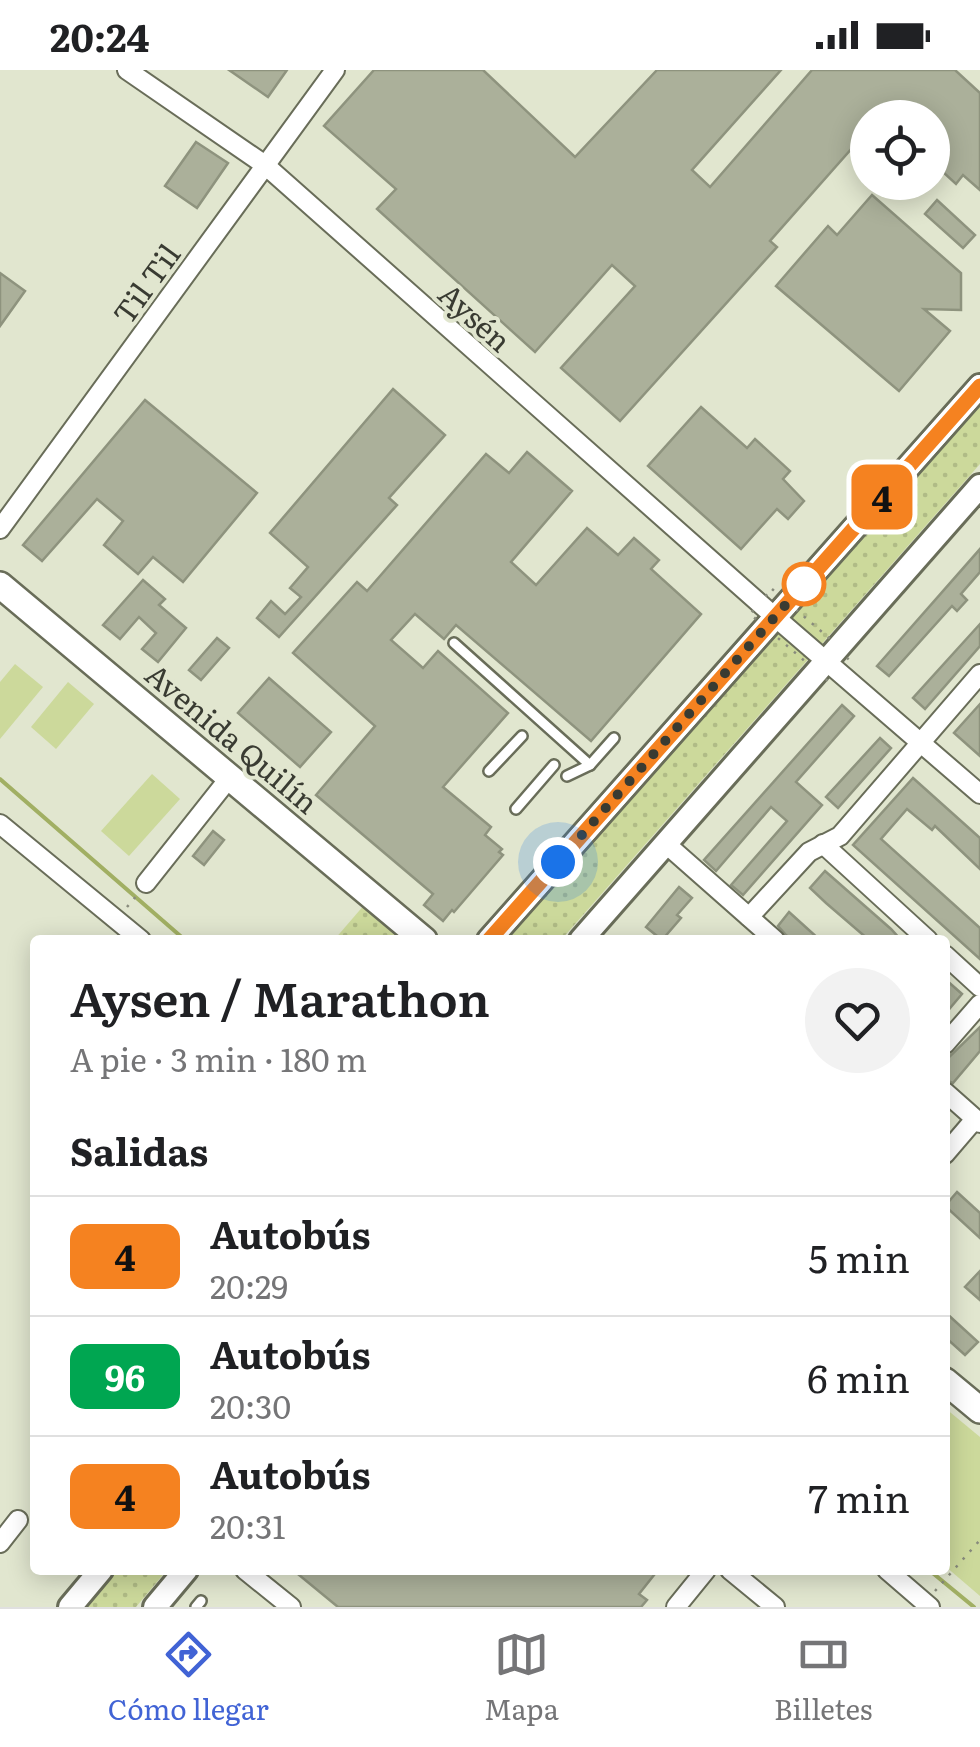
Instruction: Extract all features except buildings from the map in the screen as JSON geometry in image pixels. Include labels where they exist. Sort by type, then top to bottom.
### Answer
[{"type":"main road","points":[[493,935],[980,386]]},
{"type":"main road","points":[[585,935],[980,486]]},
{"type":"main road","name":"Avenida Quilín","points":[[0,584],[418,935]]},
{"type":"main road","points":[[950,1385],[980,1410]]},
{"type":"main road","points":[[70,1607],[97,1575]]},
{"type":"main road","points":[[155,1607],[182,1575]]},
{"type":"street","name":"Aysén","points":[[128,70],[264,165],[775,618],[980,794]]},
{"type":"street","name":"Til Til","points":[[0,529],[334,70]]},
{"type":"street","points":[[749,917],[809,852],[840,836],[980,674]]},
{"type":"street","points":[[144,885],[230,777]]},
{"type":"street","points":[[0,824],[135,935]]},
{"type":"street","points":[[666,843],[769,935]]},
{"type":"street","points":[[823,844],[923,935]]},
{"type":"street","points":[[950,960],[980,987]]},
{"type":"street","points":[[950,1038],[980,1004]]},
{"type":"street","points":[[950,1096],[978,1121],[950,1149]]},
{"type":"street","points":[[0,1543],[18,1520]]},
{"type":"street","points":[[251,1575],[291,1607]]},
{"type":"street","points":[[676,1607],[702,1575]]},
{"type":"street","points":[[736,1575],[776,1607]]},
{"type":"street","points":[[894,1575],[931,1600]]},
{"type":"lane","points":[[454,643],[590,765]]},
{"type":"lane","points":[[489,771],[522,736]]},
{"type":"lane","points":[[566,776],[590,765],[614,738]]},
{"type":"lane","points":[[516,808],[554,766]]},
{"type":"path","points":[[128,905],[144,885]]},
{"type":"path","points":[[931,1600],[980,1540]]},
{"type":"green space","points":[[980,394],[980,464],[565,935],[501,935]]},
{"type":"green space","points":[[15,664],[43,687],[0,739],[0,682]]},
{"type":"green space","points":[[68,682],[94,704],[56,749],[31,727]]},
{"type":"green space","points":[[152,774],[180,799],[129,856],[101,831]]},
{"type":"green space","points":[[365,904],[401,935],[338,935]]},
{"type":"green space","points":[[950,1412],[980,1437],[980,1596],[950,1570]]},
{"type":"green space","points":[[113,1575],[163,1575],[136,1607],[85,1607]]},
{"type":"waterway","points":[[0,779],[179,935]]},
{"type":"waterway","points":[[935,1575],[974,1607]]},
{"type":"bus line","name":"4","points":[[493,935],[980,386]]},
{"type":"route","points":[[558,862],[804,584]]}]
